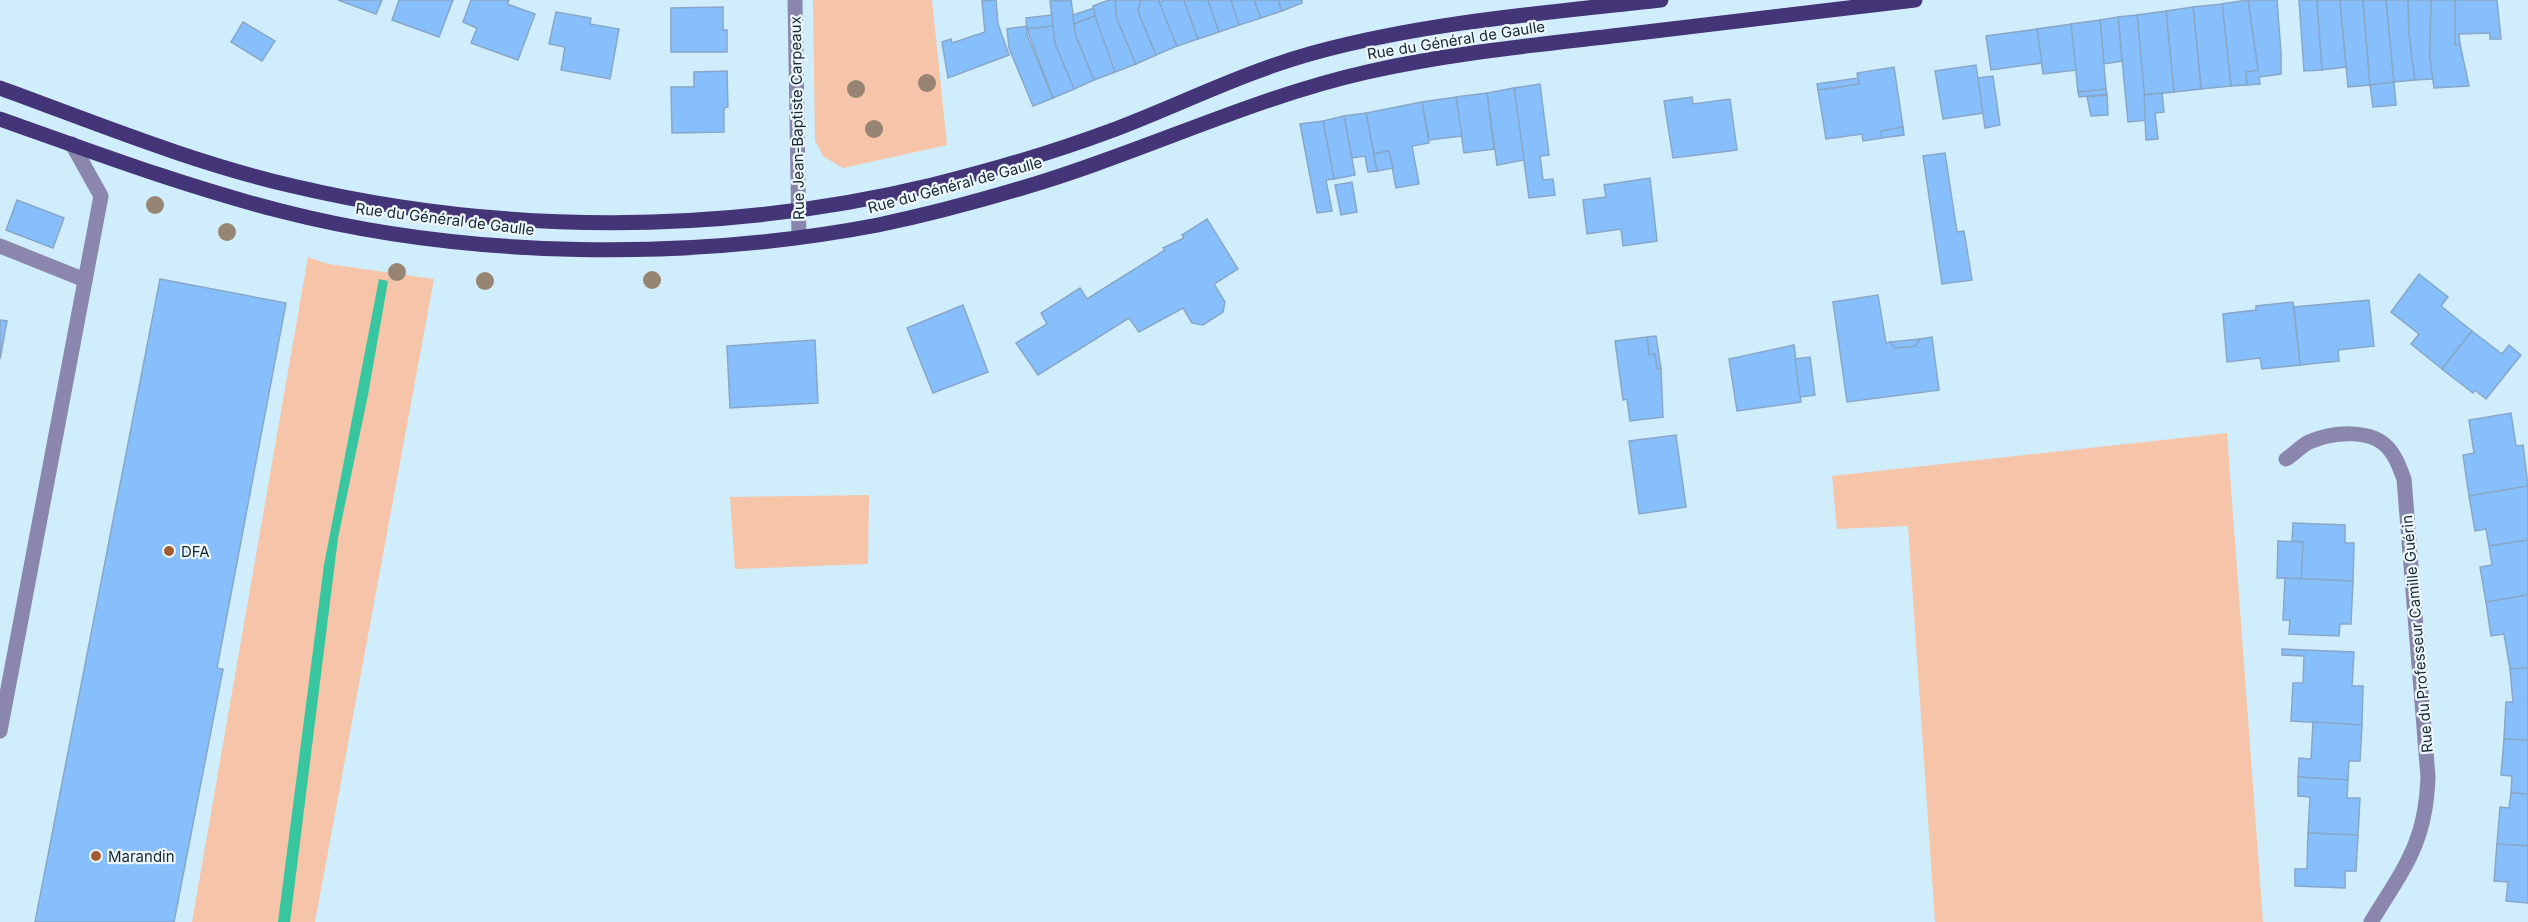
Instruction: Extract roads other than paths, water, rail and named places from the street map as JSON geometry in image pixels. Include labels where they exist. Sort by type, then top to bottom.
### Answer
[{"type":"main road","name":"Rue du Général de Gaulle","points":[[0,88],[231,169],[289,185],[372,202],[479,216],[583,221],[705,219],[799,209],[926,186],[1013,164],[1113,130],[1218,87],[1312,53],[1417,30],[1661,0]]},
{"type":"main road","name":"Rue du Général de Gaulle","points":[[0,119],[281,211],[346,225],[466,243],[593,250],[740,243],[880,225],[1024,188],[1105,161],[1248,107],[1366,72],[1469,53],[1915,0]]},
{"type":"street","name":"Rue Jean-Baptiste Carpeaux","points":[[795,0],[799,237]]},
{"type":"street","points":[[0,731],[101,196],[72,144]]},
{"type":"street","points":[[0,246],[85,280]]},
{"type":"street","name":"Rue du Professeur Camille Guérin","points":[[2286,459],[2309,442],[2334,435],[2360,435],[2377,439],[2389,448],[2404,479],[2428,777],[2427,810],[2420,838],[2371,922]]},
{"type":"place","name":"DFA","points":[[169,551]]},
{"type":"place","name":"Marandin","points":[[96,856]]}]
